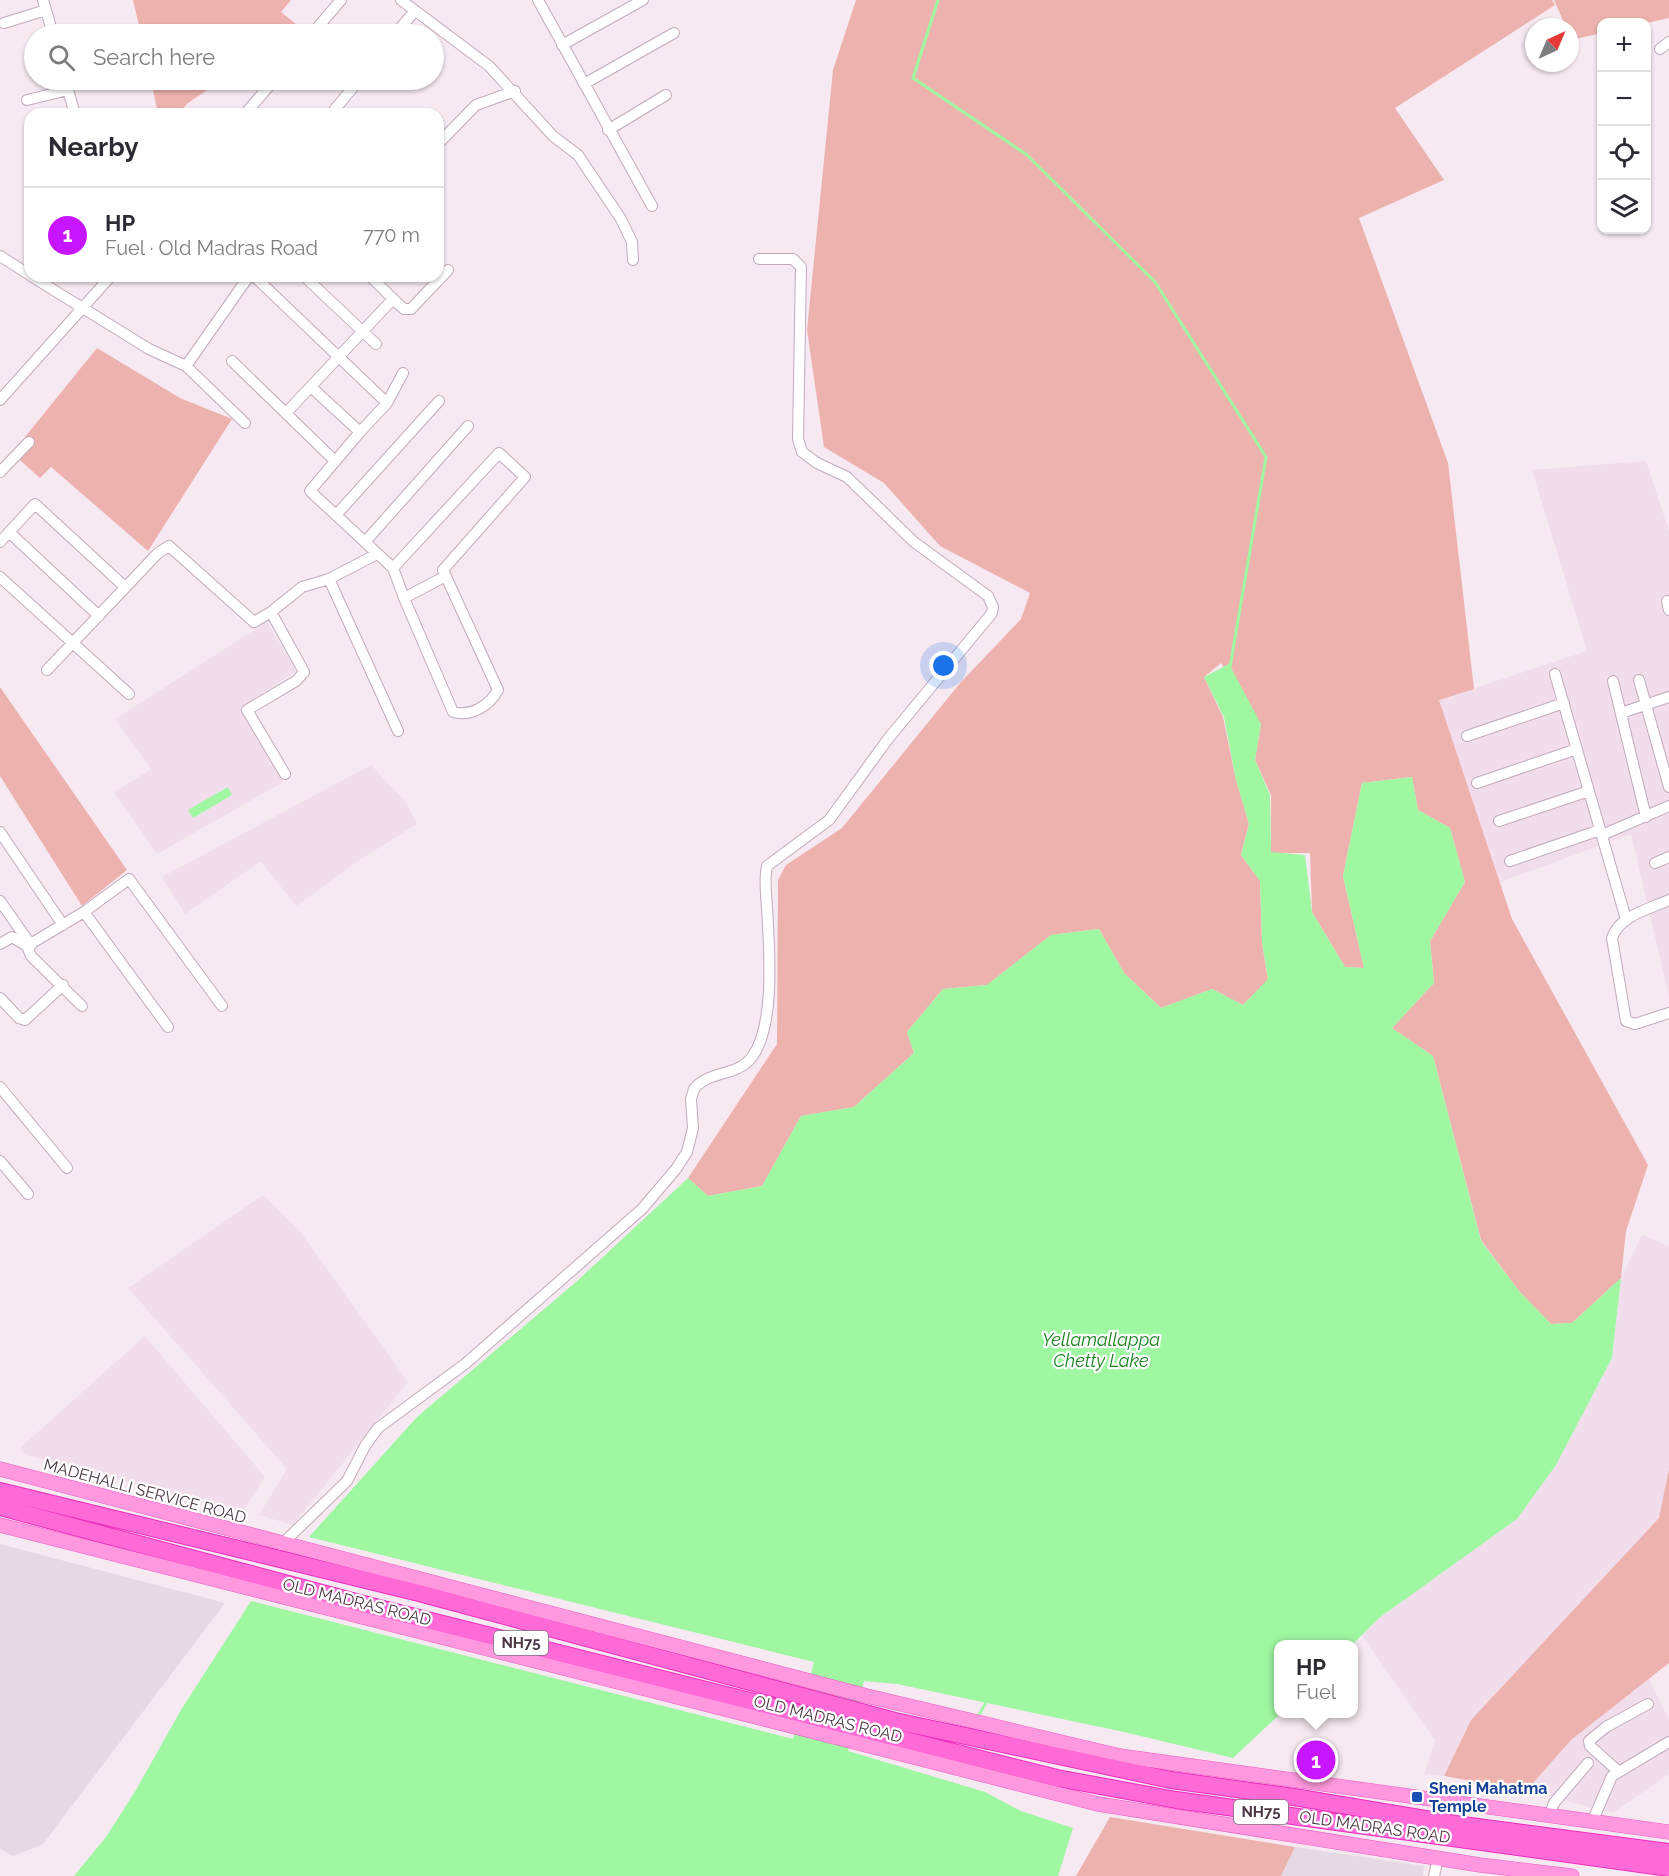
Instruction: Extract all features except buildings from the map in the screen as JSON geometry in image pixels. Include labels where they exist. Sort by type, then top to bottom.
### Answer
[{"type":"highway","name":"OLD MADRAS ROAD","points":[[0,1491],[419,1593],[793,1710]]},
{"type":"highway","name":"OLD MADRAS ROAD","points":[[0,1508],[251,1574],[353,1608],[793,1710],[863,1712],[1171,1780],[1294,1797],[1455,1824],[1669,1852]]},
{"type":"highway","name":"OLD MADRAS ROAD","points":[[863,1712],[1057,1778],[1176,1800],[1669,1868]]},
{"type":"main road","name":"MADEHALLI SERVICE ROAD","points":[[0,1469],[281,1545],[795,1675],[863,1712],[1120,1756],[1669,1832]]},
{"type":"main road","points":[[0,1525],[353,1608]]},
{"type":"main road","points":[[793,1710],[855,1744],[1098,1804],[1438,1858],[1481,1870],[1572,1876]]},
{"type":"street","points":[[321,24],[341,0]]},
{"type":"street","points":[[401,0],[432,24]]},
{"type":"street","points":[[539,0],[652,207]]},
{"type":"street","points":[[562,45],[643,0]]},
{"type":"street","points":[[4,23],[45,5],[50,24]]},
{"type":"street","points":[[404,24],[415,11]]},
{"type":"street","points":[[444,33],[489,66],[515,91],[553,136],[578,155],[605,193],[632,242],[633,260]]},
{"type":"street","points":[[584,84],[674,33]]},
{"type":"street","points":[[27,100],[54,90]]},
{"type":"street","points":[[68,90],[73,108]]},
{"type":"street","points":[[250,108],[265,90]]},
{"type":"street","points":[[336,108],[351,90]]},
{"type":"street","points":[[444,138],[476,105],[515,91]]},
{"type":"street","points":[[608,130],[666,95]]},
{"type":"street","points":[[0,256],[24,271]]},
{"type":"street","points":[[281,1545],[347,1480],[364,1446],[378,1428],[450,1375],[569,1274],[642,1209],[676,1169],[691,1141],[694,1089],[706,1078],[744,1066],[757,1049],[761,1036],[770,981],[767,866],[829,820],[888,739],[992,613],[992,602],[988,596],[914,542],[860,487],[802,452],[798,439],[801,267],[793,259],[759,259]]},
{"type":"street","points":[[444,274],[448,270]]},
{"type":"street","points":[[41,282],[149,349],[186,366],[244,423]]},
{"type":"street","points":[[0,400],[106,282]]},
{"type":"street","points":[[186,366],[245,282]]},
{"type":"street","points":[[260,282],[387,403]]},
{"type":"street","points":[[310,282],[376,344]]},
{"type":"street","points":[[376,282],[404,309],[411,309],[437,282]]},
{"type":"street","points":[[286,413],[393,299]]},
{"type":"street","points":[[232,361],[336,461]]},
{"type":"street","points":[[393,568],[498,453],[525,477],[443,570],[444,577],[498,690],[491,702],[465,715],[453,712],[393,568],[310,491],[387,403],[404,373]]},
{"type":"street","points":[[311,387],[360,432]]},
{"type":"street","points":[[337,514],[439,401]]},
{"type":"street","points":[[365,542],[468,426]]},
{"type":"street","points":[[0,472],[29,442]]},
{"type":"street","points":[[0,542],[35,504],[125,587]]},
{"type":"street","points":[[9,532],[99,616]]},
{"type":"street","points":[[47,670],[158,553],[169,546],[254,622],[271,612],[302,587],[329,579],[377,554]]},
{"type":"street","points":[[0,577],[129,694]]},
{"type":"street","points":[[404,598],[444,577]]},
{"type":"street","points":[[329,579],[398,731]]},
{"type":"street","points":[[271,612],[304,672],[296,681],[247,710],[285,774]]},
{"type":"street","points":[[1555,674],[1626,919]]},
{"type":"street","points":[[1639,680],[1669,787]]},
{"type":"street","points":[[1613,681],[1646,817]]},
{"type":"street","points":[[1621,713],[1669,697]]},
{"type":"street","points":[[1467,736],[1564,703]]},
{"type":"street","points":[[1477,783],[1577,749]]},
{"type":"street","points":[[1499,822],[1589,791]]},
{"type":"street","points":[[1510,861],[1646,817],[1669,806]]},
{"type":"street","points":[[0,832],[63,925]]},
{"type":"street","points":[[1655,863],[1669,857]]},
{"type":"street","points":[[29,946],[84,912],[129,879],[222,1006]]},
{"type":"street","points":[[1669,900],[1626,919],[1615,928],[1612,938],[1626,1021],[1635,1024],[1669,1012]]},
{"type":"street","points":[[0,901],[29,946],[31,956],[82,1006]]},
{"type":"street","points":[[84,912],[168,1027]]},
{"type":"street","points":[[1,942],[12,937],[29,946]]},
{"type":"street","points":[[0,998],[20,1018],[25,1020],[63,985]]},
{"type":"street","points":[[0,1087],[67,1168]]},
{"type":"street","points":[[0,1161],[28,1194]]},
{"type":"street","points":[[1618,1771],[1590,1746],[1590,1741],[1606,1727],[1648,1704]]},
{"type":"street","points":[[1592,1822],[1608,1781],[1618,1771],[1669,1742]]},
{"type":"street","points":[[1549,1816],[1554,1803],[1588,1763]]},
{"type":"street","points":[[1434,1876],[1438,1858]]},
{"type":"shaded area","points":[[133,0],[291,0],[281,12],[296,24],[139,24]]},
{"type":"shaded area","points":[[856,0],[1552,0],[1555,5],[1535,18],[1525,18],[1525,24],[1395,108],[1444,180],[1359,218],[1448,463],[1474,689],[1439,700],[1512,919],[1648,1165],[1626,1231],[1621,1278],[1572,1323],[1551,1324],[1519,1291],[1481,1240],[1433,1056],[1392,1028],[1434,983],[1430,941],[1465,882],[1450,828],[1418,810],[1412,777],[1362,783],[1343,876],[1364,968],[1345,967],[1312,912],[1310,853],[1271,853],[1271,795],[1255,760],[1261,724],[1221,663],[1204,677],[1223,717],[1236,780],[1249,824],[1241,855],[1260,881],[1262,942],[1268,980],[1243,1005],[1212,989],[1161,1008],[1124,973],[1099,929],[1051,935],[987,985],[943,989],[907,1032],[914,1053],[854,1107],[801,1116],[762,1186],[708,1196],[688,1178],[777,1044],[778,880],[786,865],[842,828],[961,682],[1021,619],[1030,593],[940,546],[884,483],[824,447],[807,330],[833,70]]},
{"type":"shaded area","points":[[1554,0],[1669,0],[1669,18],[1651,22],[1651,18],[1597,18],[1597,34],[1579,38],[1579,18],[1562,18]]},
{"type":"shaded area","points":[[153,90],[207,90],[183,108],[157,108]]},
{"type":"shaded area","points":[[97,348],[180,398],[232,419],[148,551],[51,467],[40,478],[12,453]]},
{"type":"shaded area","points":[[1646,461],[1669,531],[1669,997],[1631,834],[1500,882],[1439,700],[1587,651],[1532,470]]},
{"type":"shaded area","points":[[267,622],[296,671],[240,708],[283,782],[157,854],[114,792],[151,769],[115,719]]},
{"type":"shaded area","points":[[0,687],[127,870],[82,906],[0,776]]},
{"type":"shaded area","points":[[371,765],[405,801],[417,824],[361,859],[296,906],[261,861],[185,914],[162,877]]},
{"type":"shaded area","points":[[263,1195],[299,1230],[408,1382],[293,1525],[259,1515],[287,1469],[128,1288]]},
{"type":"shaded area","points":[[1642,1235],[1669,1246],[1669,1469],[1660,1518],[1471,1720],[1444,1776],[1424,1774],[1435,1740],[1362,1636],[1379,1618],[1517,1519],[1556,1465],[1612,1358],[1621,1278]]},
{"type":"shaded area","points":[[145,1336],[265,1477],[242,1513],[26,1455],[20,1448]]},
{"type":"shaded area","points":[[1669,1469],[1669,1663],[1571,1740],[1526,1791],[1444,1776],[1471,1720],[1659,1518]]},
{"type":"shaded area","points":[[0,1544],[225,1603],[43,1844],[13,1856],[0,1849]]},
{"type":"shaded area","points":[[1648,1677],[1669,1720],[1669,1774],[1613,1813],[1526,1791],[1571,1740]]},
{"type":"shaded area","points":[[1110,1817],[1295,1847],[1281,1876],[1076,1876]]},
{"type":"shaded area","points":[[1295,1847],[1424,1866],[1423,1876],[1281,1876]]},
{"type":"water","name":"Yellamallappa Chetty Lake","points":[[1229,664],[1261,724],[1255,760],[1270,795],[1271,852],[1305,855],[1312,912],[1345,967],[1364,968],[1343,876],[1362,783],[1412,777],[1418,810],[1450,828],[1465,882],[1430,941],[1434,983],[1392,1028],[1433,1056],[1481,1241],[1519,1291],[1551,1324],[1572,1323],[1621,1278],[1612,1358],[1556,1465],[1517,1519],[1379,1618],[1357,1640],[1274,1640],[1276,1718],[1233,1758],[1124,1732],[897,1684],[864,1681],[848,1751],[985,1792],[1021,1811],[1073,1828],[1058,1876],[74,1876],[106,1837],[136,1790],[181,1710],[251,1601],[793,1739],[814,1662],[309,1537],[417,1417],[576,1282],[688,1178],[708,1196],[762,1186],[801,1116],[854,1107],[914,1053],[907,1032],[943,989],[987,985],[1051,935],[1099,929],[1124,973],[1161,1008],[1212,989],[1243,1005],[1268,979],[1262,942],[1260,881],[1241,855],[1249,824],[1236,780],[1224,717],[1204,677]]},
{"type":"water","points":[[228,787],[232,795],[193,818],[188,810]]},
{"type":"waterway","points":[[938,0],[913,78],[1027,155],[1155,282],[1266,457],[1230,667]]},
{"type":"waterway","points":[[977,1718],[987,1701]]},
{"type":"place","name":"HP","points":[[1316,1760]]},
{"type":"place","name":"Sheni Mahatma Temple","points":[[1417,1797]]}]
